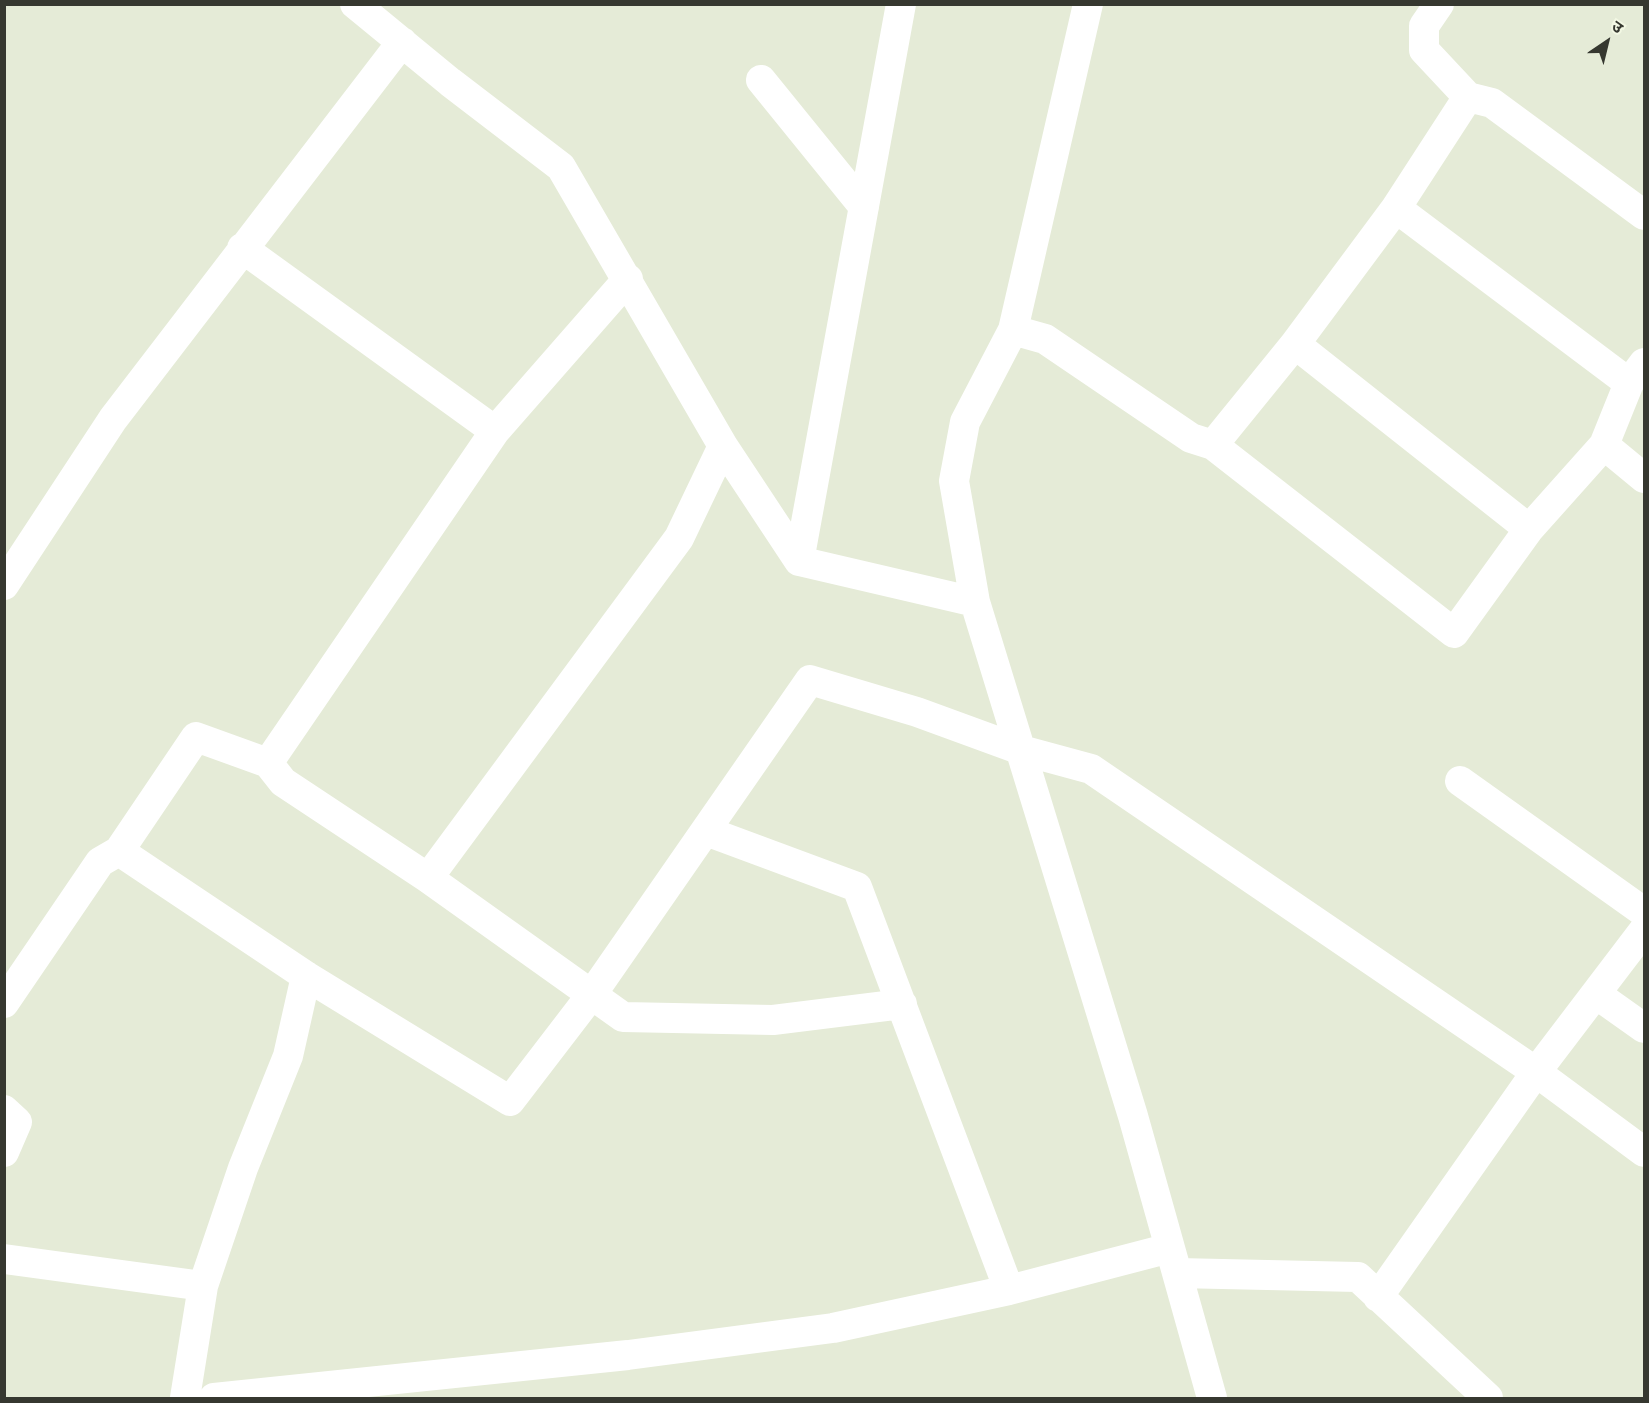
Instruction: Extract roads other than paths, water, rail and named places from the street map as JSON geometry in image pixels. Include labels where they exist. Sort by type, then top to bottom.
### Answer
[{"type":"street","points":[[355,4],[561,166],[723,446],[799,561],[975,602]]},
{"type":"street","points":[[799,561],[901,4]]},
{"type":"street","points":[[1088,4],[1013,330],[965,422],[954,481],[975,602],[1133,1116],[1212,1398]]},
{"type":"street","points":[[1439,4],[1424,26],[1424,50],[1468,97],[1492,103],[1644,215]]},
{"type":"street","points":[[4,585],[113,419],[402,42]]},
{"type":"street","points":[[761,80],[864,207]]},
{"type":"street","points":[[1213,445],[1295,344],[1395,208],[1468,97]]},
{"type":"street","points":[[1013,330],[1045,339],[1191,438],[1213,445],[1454,633],[1529,530],[1604,445],[1637,373],[1395,208]]},
{"type":"street","points":[[242,248],[495,431]]},
{"type":"street","points":[[268,763],[495,431],[628,279]]},
{"type":"street","points":[[1295,344],[1529,530]]},
{"type":"street","points":[[1604,445],[1644,478]]},
{"type":"street","points":[[428,878],[679,538],[723,446]]},
{"type":"street","points":[[119,851],[306,976],[510,1101],[592,994],[810,680],[917,712],[1021,750],[1091,769],[1536,1072],[1644,1152]]},
{"type":"street","points":[[4,1003],[100,862],[119,851],[196,737],[268,763],[283,782],[428,878],[623,1017],[772,1020],[902,1004]]},
{"type":"street","points":[[1460,781],[1644,912]]},
{"type":"street","points":[[706,831],[857,887],[1009,1290]]},
{"type":"street","points":[[1378,1297],[1536,1072],[1644,930]]},
{"type":"street","points":[[185,1398],[203,1286],[243,1168],[288,1056],[306,976]]},
{"type":"street","points":[[1596,994],[1644,1028]]},
{"type":"street","points":[[4,1110],[17,1122],[4,1152]]},
{"type":"street","points":[[4,1259],[203,1286]]},
{"type":"street","points":[[214,1398],[628,1354],[833,1328],[1009,1290],[1173,1260],[1358,1277],[1488,1398]]}]
